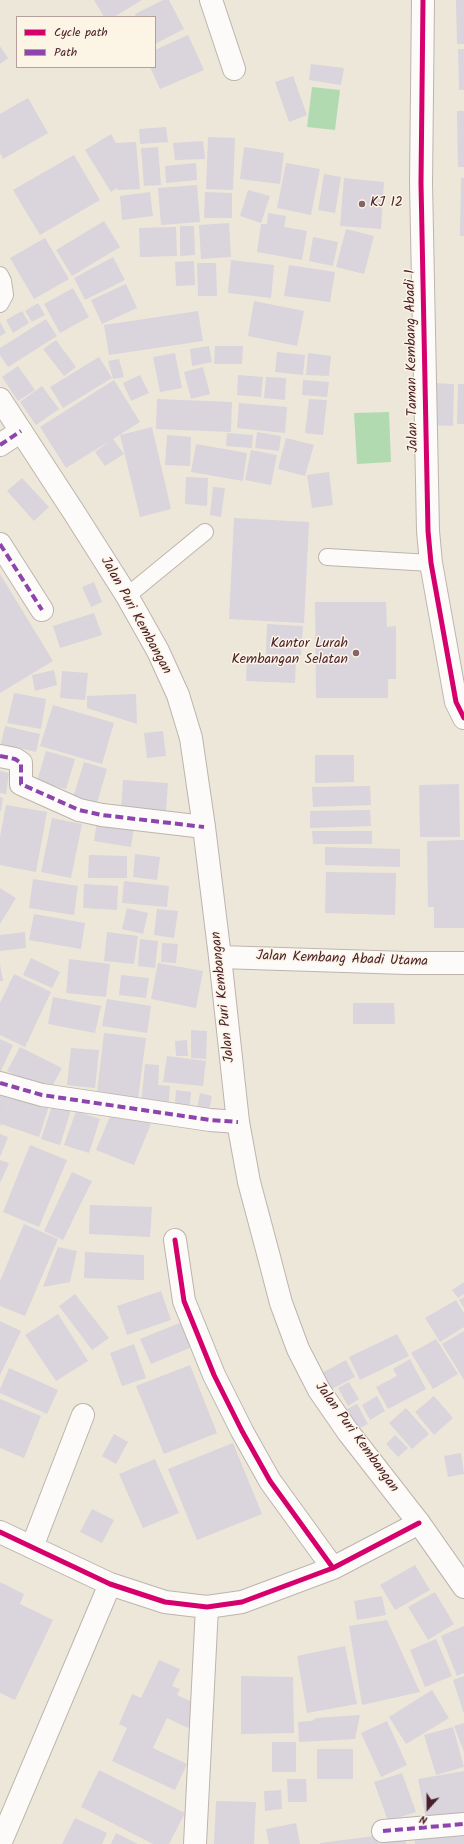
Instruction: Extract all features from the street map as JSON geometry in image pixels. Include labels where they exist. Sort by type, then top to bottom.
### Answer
[{"type":"street","points":[[211,0],[234,69]]},
{"type":"street","name":"Jalan Taman Kembang Abadi 1","points":[[423,0],[421,191],[428,532],[431,563],[456,702],[464,718]]},
{"type":"street","name":"Jalan Puri Kembangan","points":[[0,399],[127,596],[158,651],[178,695],[192,738],[220,957],[238,1122],[249,1182],[268,1257],[281,1303],[298,1349],[324,1396],[348,1432],[419,1523],[464,1587]]},
{"type":"street","points":[[0,446],[21,431]]},
{"type":"street","points":[[0,544],[42,610]]},
{"type":"street","points":[[0,756],[15,759],[21,763],[21,784],[79,810],[204,827]]},
{"type":"street","name":"Jalan Kembang Abadi Utama","points":[[220,957],[406,963],[464,963]]},
{"type":"street","points":[[0,1083],[42,1095],[210,1120],[238,1122]]},
{"type":"street","points":[[175,1240],[184,1300],[214,1375],[242,1432],[270,1481],[333,1568]]},
{"type":"street","points":[[32,1547],[84,1414]]},
{"type":"street","points":[[0,1532],[110,1584],[165,1602],[207,1607],[242,1602],[333,1568],[419,1523]]},
{"type":"street","points":[[0,1844],[110,1584]]},
{"type":"street","points":[[194,1844],[207,1607]]},
{"type":"street","points":[[383,1832],[464,1824]]},
{"type":"lane","points":[[0,276],[3,281],[5,295],[0,304]]},
{"type":"lane","points":[[127,596],[205,532]]},
{"type":"lane","points":[[327,557],[431,563]]},
{"type":"green space","points":[[312,87],[340,90],[335,130],[307,127]]},
{"type":"green space","points":[[389,412],[391,462],[357,464],[354,413]]},
{"type":"building","points":[[94,0],[142,0],[116,16],[103,16]]},
{"type":"building","points":[[163,0],[169,0],[184,29],[156,43],[156,16],[136,16],[135,14]]},
{"type":"building","points":[[456,0],[464,0],[464,44],[457,44]]},
{"type":"building","points":[[188,35],[204,70],[160,89],[150,68],[156,68],[156,50]]},
{"type":"building","points":[[0,46],[8,58],[0,64]]},
{"type":"building","points":[[458,49],[464,49],[464,90],[459,90]]},
{"type":"building","points":[[311,64],[344,68],[341,85],[309,80]]},
{"type":"building","points":[[293,76],[307,115],[289,122],[275,82]]},
{"type":"building","points":[[28,98],[48,133],[3,159],[0,153],[0,114]]},
{"type":"building","points":[[457,111],[464,111],[464,167],[458,167]]},
{"type":"building","points":[[166,127],[168,142],[140,144],[139,129]]},
{"type":"building","points":[[111,134],[116,143],[136,142],[140,189],[118,190],[117,188],[111,192],[85,150]]},
{"type":"building","points":[[208,137],[235,138],[233,190],[206,189]]},
{"type":"building","points":[[203,141],[205,159],[175,160],[173,143]]},
{"type":"building","points":[[158,147],[161,185],[144,186],[141,148]]},
{"type":"building","points":[[244,147],[284,153],[280,184],[240,179]]},
{"type":"building","points":[[74,155],[100,200],[40,235],[13,190]]},
{"type":"building","points":[[196,163],[197,180],[166,183],[165,166]]},
{"type":"building","points":[[286,163],[320,169],[311,215],[277,208]]},
{"type":"building","points":[[324,174],[341,177],[335,213],[318,210]]},
{"type":"building","name":"KJ 12","points":[[344,178],[384,182],[381,229],[340,226]]},
{"type":"building","points":[[461,178],[464,178],[464,236],[460,236]]},
{"type":"building","points":[[197,185],[200,222],[161,225],[158,188]]},
{"type":"building","points":[[248,190],[270,196],[261,223],[240,216]]},
{"type":"building","points":[[150,192],[153,216],[122,220],[120,196]]},
{"type":"building","points":[[205,192],[232,193],[232,218],[204,218]]},
{"type":"building","points":[[268,213],[286,216],[284,227],[307,231],[302,260],[257,252],[261,224],[267,224]]},
{"type":"building","points":[[104,221],[120,247],[72,276],[56,250]]},
{"type":"building","points":[[229,223],[231,257],[201,259],[199,225]]},
{"type":"building","points":[[180,226],[194,226],[195,255],[180,256]]},
{"type":"building","points":[[176,227],[177,256],[140,257],[139,228]]},
{"type":"building","points":[[346,229],[374,236],[364,274],[336,267]]},
{"type":"building","points":[[313,237],[338,242],[333,266],[309,261]]},
{"type":"building","points":[[45,238],[69,279],[34,299],[10,258]]},
{"type":"building","points":[[113,257],[125,280],[85,300],[74,278]]},
{"type":"building","points":[[231,260],[274,265],[271,298],[228,293]]},
{"type":"building","points":[[194,261],[195,285],[176,286],[175,262]]},
{"type":"building","points":[[197,263],[216,263],[217,296],[198,296]]},
{"type":"building","points":[[289,265],[335,272],[330,302],[284,296]]},
{"type":"building","points":[[126,284],[137,308],[102,324],[91,300]]},
{"type":"building","points":[[73,288],[89,317],[60,333],[44,304]]},
{"type":"building","points":[[254,301],[304,311],[297,346],[248,336]]},
{"type":"building","points":[[38,303],[45,315],[32,322],[25,311]]},
{"type":"building","points":[[22,311],[29,323],[13,333],[6,320]]},
{"type":"building","points":[[198,311],[203,341],[109,355],[104,325]]},
{"type":"building","points":[[46,319],[57,336],[8,367],[0,355],[0,348]]},
{"type":"building","points":[[0,322],[6,333],[0,336]]},
{"type":"building","points":[[56,340],[76,367],[64,376],[43,349]]},
{"type":"building","points":[[209,346],[212,362],[192,366],[190,349]]},
{"type":"building","points":[[215,346],[243,346],[242,364],[214,364]]},
{"type":"building","points":[[277,352],[305,355],[303,375],[275,372]]},
{"type":"building","points":[[175,353],[182,388],[160,392],[153,357]]},
{"type":"building","points":[[308,353],[331,356],[329,376],[306,375]]},
{"type":"building","points":[[99,357],[112,378],[63,408],[50,387]]},
{"type":"building","points":[[119,359],[124,377],[113,379],[108,361]]},
{"type":"building","points":[[18,366],[35,390],[18,401],[2,377]]},
{"type":"building","points":[[203,367],[210,394],[191,399],[184,372]]},
{"type":"building","points":[[140,375],[149,393],[131,401],[123,383]]},
{"type":"building","points":[[238,375],[263,377],[261,397],[237,395]]},
{"type":"building","points":[[266,377],[286,378],[285,400],[264,398]]},
{"type":"building","points":[[114,380],[140,422],[113,439],[124,454],[105,466],[95,452],[111,440],[66,468],[40,427]]},
{"type":"building","points":[[303,380],[329,382],[327,397],[302,395]]},
{"type":"building","points":[[431,383],[454,384],[453,426],[431,425]]},
{"type":"building","points":[[458,384],[464,384],[464,424],[457,424]]},
{"type":"building","points":[[42,386],[59,409],[36,425],[20,402]]},
{"type":"building","points":[[157,399],[232,402],[231,432],[156,429]]},
{"type":"building","points":[[309,399],[327,400],[323,435],[305,433]]},
{"type":"building","points":[[239,403],[287,407],[285,433],[237,428]]},
{"type":"building","points":[[152,427],[171,509],[140,517],[120,435]]},
{"type":"building","points":[[257,432],[281,436],[279,451],[255,448]]},
{"type":"building","points":[[227,433],[253,435],[252,448],[226,446]]},
{"type":"building","points":[[167,435],[191,437],[190,466],[165,465]]},
{"type":"building","points":[[286,438],[314,445],[305,476],[278,469]]},
{"type":"building","points":[[196,444],[247,453],[243,481],[191,472]]},
{"type":"building","points":[[251,450],[277,455],[271,485],[245,480]]},
{"type":"building","points":[[329,472],[333,505],[312,508],[307,475]]},
{"type":"building","points":[[186,477],[208,478],[207,506],[185,504]]},
{"type":"building","points":[[22,478],[49,507],[34,521],[7,491]]},
{"type":"building","points":[[213,487],[225,488],[221,517],[210,515]]},
{"type":"building","points":[[234,518],[309,522],[304,623],[229,619]]},
{"type":"building","points":[[0,574],[53,661],[0,693]]},
{"type":"building","points":[[94,582],[102,602],[91,607],[82,587]]},
{"type":"building","name":"Kantor Lurah Kembangan Selatan","points":[[315,602],[386,602],[387,627],[396,626],[396,679],[388,679],[388,698],[316,698]]},
{"type":"building","points":[[94,613],[102,635],[60,648],[53,626]]},
{"type":"building","points":[[267,624],[303,626],[301,655],[266,654]]},
{"type":"building","points":[[247,657],[296,659],[295,683],[246,681]]},
{"type":"building","points":[[54,670],[57,685],[35,691],[32,675]]},
{"type":"building","points":[[62,671],[88,673],[85,700],[60,698]]},
{"type":"building","points":[[14,693],[46,699],[41,729],[7,723]]},
{"type":"building","points":[[136,694],[137,724],[87,708],[87,696]]},
{"type":"building","points":[[53,705],[114,723],[102,764],[40,746]]},
{"type":"building","points":[[5,726],[40,734],[36,752],[1,744]]},
{"type":"building","points":[[163,731],[166,756],[147,758],[144,733]]},
{"type":"building","points":[[46,751],[75,759],[66,789],[37,781]]},
{"type":"building","points":[[315,755],[354,755],[354,782],[315,783]]},
{"type":"building","points":[[84,762],[107,769],[96,806],[73,798]]},
{"type":"building","points":[[0,771],[9,773],[6,794],[0,793]]},
{"type":"building","points":[[123,780],[168,783],[166,812],[121,810]]},
{"type":"building","points":[[459,784],[460,837],[420,837],[419,785]]},
{"type":"building","points":[[370,786],[371,805],[313,807],[312,787]]},
{"type":"building","points":[[0,797],[3,798],[1,811],[0,811]]},
{"type":"building","points":[[6,805],[47,812],[36,872],[0,865],[0,837]]},
{"type":"building","points":[[370,810],[371,826],[310,828],[310,811]]},
{"type":"building","points":[[52,818],[82,824],[71,878],[41,872]]},
{"type":"building","points":[[97,822],[134,828],[131,847],[94,841]]},
{"type":"building","points":[[312,831],[372,831],[372,844],[313,844]]},
{"type":"building","points":[[464,840],[464,928],[434,928],[434,907],[428,907],[427,841]]},
{"type":"building","points":[[325,847],[400,849],[400,867],[325,865]]},
{"type":"building","points":[[135,854],[160,857],[157,880],[133,877]]},
{"type":"building","points":[[89,855],[127,856],[127,878],[88,878]]},
{"type":"building","points":[[326,872],[396,873],[395,915],[325,913]]},
{"type":"building","points":[[33,879],[78,886],[74,915],[29,908]]},
{"type":"building","points":[[124,881],[169,886],[167,907],[122,903]]},
{"type":"building","points":[[84,884],[118,886],[117,910],[83,908]]},
{"type":"building","points":[[0,888],[16,898],[0,924]]},
{"type":"building","points":[[127,908],[148,913],[143,934],[122,929]]},
{"type":"building","points":[[157,909],[178,911],[174,938],[154,935]]},
{"type":"building","points":[[34,914],[85,923],[81,949],[29,940]]},
{"type":"building","points":[[25,932],[26,948],[0,951],[0,935]]},
{"type":"building","points":[[107,932],[138,936],[134,964],[104,961]]},
{"type":"building","points":[[140,939],[158,941],[155,968],[138,966]]},
{"type":"building","points":[[162,943],[178,944],[176,963],[161,962]]},
{"type":"building","points":[[31,958],[60,972],[52,988],[23,975]]},
{"type":"building","points":[[69,959],[110,964],[106,997],[66,993]]},
{"type":"building","points":[[158,963],[203,971],[196,1008],[151,999]]},
{"type":"building","points":[[0,964],[3,981],[0,981]]},
{"type":"building","points":[[14,974],[51,992],[25,1047],[0,1035],[0,1003]]},
{"type":"building","points":[[121,975],[149,978],[146,998],[119,995]]},
{"type":"building","points":[[53,997],[101,1006],[95,1033],[48,1024]]},
{"type":"building","points":[[107,999],[151,1006],[147,1033],[102,1026]]},
{"type":"building","points":[[353,1003],[394,1003],[395,1024],[353,1024]]},
{"type":"building","points":[[191,1030],[207,1031],[206,1059],[191,1058]]},
{"type":"building","points":[[104,1033],[146,1038],[137,1106],[96,1101]]},
{"type":"building","points":[[0,1039],[13,1045],[0,1073]]},
{"type":"building","points":[[187,1040],[188,1056],[176,1056],[175,1041]]},
{"type":"building","points":[[20,1047],[62,1068],[49,1092],[7,1071]]},
{"type":"building","points":[[71,1048],[99,1050],[95,1088],[67,1085]]},
{"type":"building","points":[[167,1056],[206,1061],[203,1086],[163,1082]]},
{"type":"building","points":[[145,1064],[159,1065],[158,1085],[170,1086],[168,1112],[141,1104]]},
{"type":"building","points":[[0,1086],[13,1090],[3,1119],[12,1094],[49,1106],[39,1137],[1,1124],[0,1127]]},
{"type":"building","points":[[176,1090],[191,1092],[189,1114],[174,1113]]},
{"type":"building","points":[[200,1093],[212,1096],[208,1116],[196,1113]]},
{"type":"building","points":[[53,1103],[71,1110],[60,1145],[41,1139]]},
{"type":"building","points":[[113,1109],[151,1124],[134,1165],[96,1150]]},
{"type":"building","points":[[76,1111],[100,1119],[89,1153],[64,1145]]},
{"type":"building","points":[[0,1134],[8,1137],[0,1157]]},
{"type":"building","points":[[30,1145],[67,1160],[39,1227],[3,1212]]},
{"type":"building","points":[[0,1160],[9,1163],[0,1183]]},
{"type":"building","points":[[72,1172],[92,1181],[63,1240],[44,1231]]},
{"type":"building","points":[[90,1205],[152,1207],[150,1237],[89,1234]]},
{"type":"building","points":[[24,1224],[58,1239],[25,1316],[0,1306],[0,1281]]},
{"type":"building","points":[[58,1247],[77,1251],[70,1282],[43,1287]]},
{"type":"building","points":[[85,1252],[144,1255],[144,1280],[84,1278]]},
{"type":"building","points":[[464,1282],[464,1294],[458,1298],[452,1290]]},
{"type":"building","points":[[161,1291],[171,1320],[127,1335],[117,1306]]},
{"type":"building","points":[[75,1294],[109,1338],[92,1350],[59,1306]]},
{"type":"building","points":[[464,1297],[464,1308],[459,1300]]},
{"type":"building","points":[[456,1300],[464,1313],[464,1327],[440,1342],[425,1318]]},
{"type":"building","points":[[58,1314],[88,1361],[56,1381],[25,1335]]},
{"type":"building","points":[[0,1321],[21,1331],[0,1375]]},
{"type":"building","points":[[182,1322],[192,1347],[151,1364],[140,1339]]},
{"type":"building","points":[[464,1331],[464,1380],[442,1344]]},
{"type":"building","points":[[397,1334],[409,1356],[360,1380],[349,1357]]},
{"type":"building","points":[[436,1339],[458,1374],[433,1389],[411,1353]]},
{"type":"building","points":[[134,1344],[146,1378],[122,1386],[110,1353]]},
{"type":"building","points":[[410,1359],[426,1389],[388,1409],[376,1387],[397,1376],[393,1369]]},
{"type":"building","points":[[346,1360],[355,1377],[326,1392],[316,1376]]},
{"type":"building","points":[[190,1365],[217,1433],[164,1454],[136,1386]]},
{"type":"building","points":[[9,1368],[58,1390],[47,1414],[0,1393],[0,1389]]},
{"type":"building","points":[[349,1382],[359,1399],[348,1406],[338,1388]]},
{"type":"building","points":[[377,1396],[385,1411],[370,1420],[362,1405]]},
{"type":"building","points":[[434,1396],[453,1418],[434,1435],[415,1412]]},
{"type":"building","points":[[0,1399],[41,1416],[24,1458],[0,1448]]},
{"type":"building","points":[[357,1404],[368,1424],[353,1431],[343,1411]]},
{"type":"building","points":[[406,1408],[429,1434],[412,1449],[389,1423]]},
{"type":"building","points":[[114,1434],[128,1442],[116,1464],[102,1456]]},
{"type":"building","points":[[395,1435],[408,1448],[398,1457],[386,1444]]},
{"type":"building","points":[[233,1443],[262,1514],[197,1540],[168,1469]]},
{"type":"building","points":[[461,1453],[464,1474],[448,1477],[444,1456]]},
{"type":"building","points":[[155,1459],[179,1513],[143,1528],[119,1474]]},
{"type":"building","points":[[92,1509],[114,1520],[102,1543],[80,1532]]},
{"type":"building","points":[[415,1565],[430,1590],[395,1610],[380,1585]]},
{"type":"building","points":[[0,1582],[24,1594],[20,1604],[53,1620],[15,1700],[0,1693]]},
{"type":"building","points":[[435,1592],[454,1624],[428,1640],[408,1607]]},
{"type":"building","points":[[382,1596],[386,1615],[357,1620],[354,1601]]},
{"type":"building","points":[[387,1620],[420,1692],[362,1705],[349,1626]]},
{"type":"building","points":[[464,1626],[464,1673],[457,1676],[441,1636]]},
{"type":"building","points":[[436,1639],[452,1676],[425,1687],[410,1650]]},
{"type":"building","points":[[345,1646],[357,1704],[307,1713],[297,1656]]},
{"type":"building","points":[[159,1660],[180,1669],[172,1686],[180,1689],[177,1695],[199,1705],[188,1728],[167,1718],[153,1748],[187,1764],[175,1790],[112,1761],[127,1728],[119,1724],[132,1694],[141,1698]]},
{"type":"building","points":[[241,1676],[293,1677],[294,1733],[241,1734]]},
{"type":"building","points":[[464,1676],[464,1714],[453,1680]]},
{"type":"building","points":[[432,1690],[449,1718],[406,1744],[389,1717]]},
{"type":"building","points":[[360,1715],[355,1739],[299,1742],[298,1722],[312,1721],[316,1718]]},
{"type":"building","points":[[387,1721],[407,1765],[381,1777],[361,1733]]},
{"type":"building","points":[[464,1723],[464,1752],[454,1726]]},
{"type":"building","points":[[453,1727],[464,1767],[436,1775],[424,1735]]},
{"type":"building","points":[[272,1742],[296,1742],[296,1772],[272,1772]]},
{"type":"building","points":[[317,1749],[353,1749],[353,1779],[317,1779]]},
{"type":"building","points":[[99,1770],[185,1813],[169,1844],[153,1844],[81,1807]]},
{"type":"building","points":[[464,1771],[464,1817],[427,1824],[418,1779]]},
{"type":"building","points":[[402,1773],[416,1812],[388,1821],[374,1782]]},
{"type":"building","points":[[287,1779],[306,1779],[307,1802],[288,1802]]},
{"type":"building","points":[[281,1790],[282,1809],[265,1811],[264,1791]]},
{"type":"building","points":[[216,1801],[256,1802],[254,1844],[214,1844]]},
{"type":"building","points":[[75,1818],[107,1833],[102,1844],[62,1844]]},
{"type":"building","points":[[296,1823],[300,1844],[269,1844],[266,1829]]},
{"type":"building","points":[[464,1829],[464,1844],[415,1844],[414,1833]]},
{"type":"building","points":[[405,1832],[406,1844],[320,1844],[320,1843]]},
{"type":"building","points":[[116,1833],[138,1844],[111,1844]]},
{"type":"marked path","points":[[0,445],[21,431]]},
{"type":"marked path","points":[[0,544],[42,610]]},
{"type":"marked path","points":[[0,756],[15,759],[21,763],[21,784],[79,810],[102,815],[204,827]]},
{"type":"marked path","points":[[0,1083],[42,1095],[210,1120],[238,1122]]},
{"type":"marked path","points":[[383,1831],[464,1824]]},
{"type":"cycle path","points":[[423,0],[421,183],[428,531],[431,563],[456,702],[464,718]]},
{"type":"cycle path","points":[[175,1240],[184,1301],[214,1375],[242,1431],[270,1481],[333,1568]]},
{"type":"cycle path","points":[[0,1532],[110,1584],[165,1602],[207,1607],[242,1602],[333,1568],[419,1523]]},
{"type":"place","name":"KJ 12","points":[[362,204]]},
{"type":"place","name":"Kantor Lurah Kembangan Selatan","points":[[356,653]]}]
